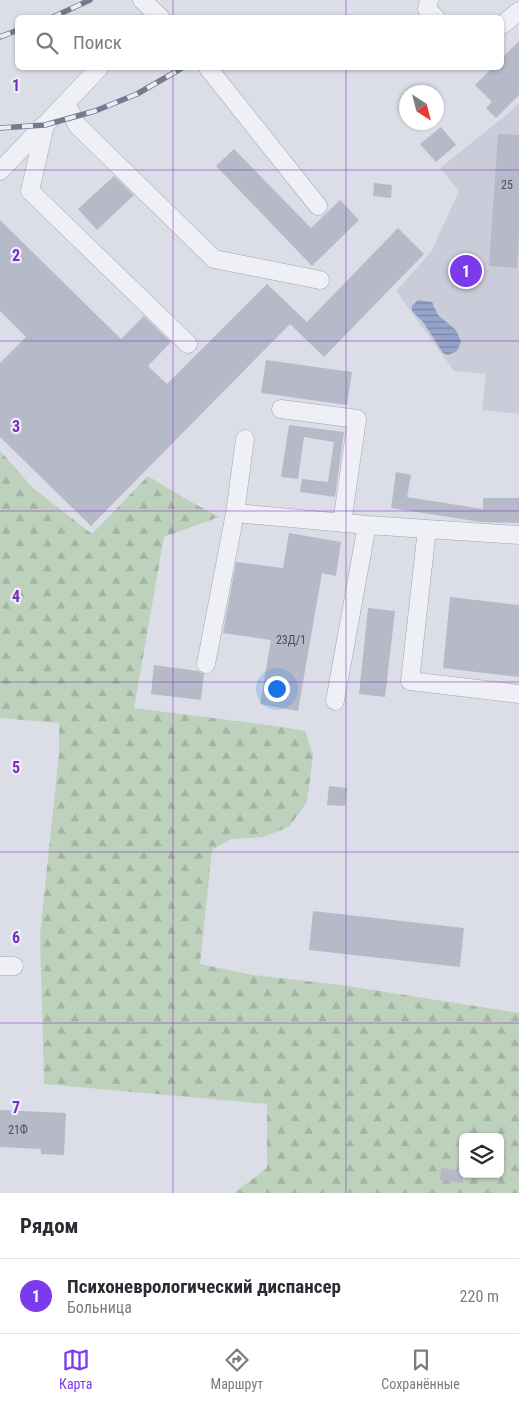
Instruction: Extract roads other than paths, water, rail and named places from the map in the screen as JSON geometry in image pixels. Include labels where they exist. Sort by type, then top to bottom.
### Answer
[{"type":"lane","points":[[429,0],[427,9],[433,15]]},
{"type":"lane","points":[[504,23],[519,10]]},
{"type":"lane","points":[[0,171],[97,70]]},
{"type":"lane","points":[[210,70],[318,206]]},
{"type":"lane","points":[[66,103],[77,125],[214,259],[320,280]]},
{"type":"lane","points":[[45,125],[30,191],[188,344]]},
{"type":"lane","points":[[281,409],[357,418],[342,522]]},
{"type":"lane","points":[[206,664],[235,513],[245,438]]},
{"type":"lane","points":[[235,513],[368,525],[519,535]]},
{"type":"lane","points":[[335,701],[368,525]]},
{"type":"lane","points":[[427,529],[410,682],[519,694]]},
{"type":"water","points":[[418,300],[432,302],[438,315],[456,330],[461,342],[457,351],[448,355],[443,353],[423,322],[412,311],[412,306]]},
{"type":"railway","points":[[58,15],[90,0]]},
{"type":"railway","points":[[0,37],[15,31]]},
{"type":"railway","points":[[0,128],[45,125],[95,111],[137,94],[179,70]]},
{"type":"place","name":"Психоневрологический диспансер","points":[[466,271]]}]
